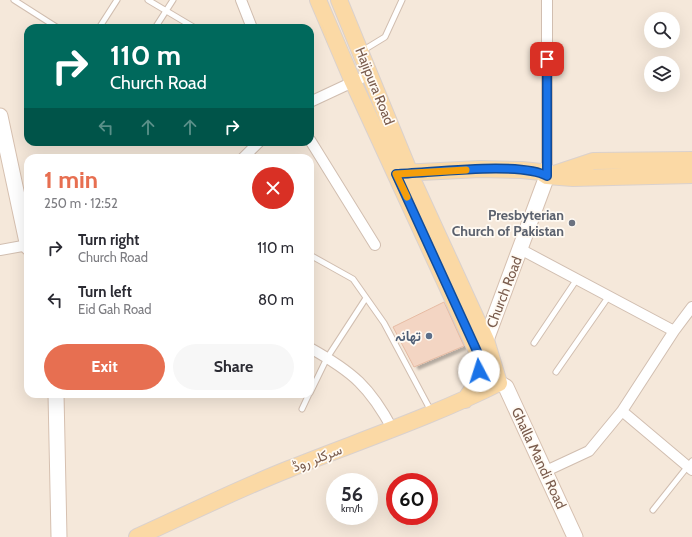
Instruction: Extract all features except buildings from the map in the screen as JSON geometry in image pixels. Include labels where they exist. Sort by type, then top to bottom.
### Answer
[{"type":"main road","points":[[318,0],[353,82],[403,173],[486,340],[499,383]]},
{"type":"main road","name":"Hajipura Road","points":[[339,0],[370,74],[403,173]]},
{"type":"main road","points":[[0,116],[24,227]]},
{"type":"main road","points":[[547,176],[593,161],[692,160]]},
{"type":"main road","points":[[403,173],[480,169],[522,170],[541,172],[547,176],[574,178],[692,175]]},
{"type":"main road","points":[[403,173],[481,360],[477,382],[465,400]]},
{"type":"main road","name":"Church Road","points":[[486,340],[547,176]]},
{"type":"main road","name":"سرکلر روڈ","points":[[137,537],[288,469],[433,414],[499,383]]},
{"type":"main road","name":"Ghalla Mandi Road","points":[[499,383],[506,387],[546,471],[575,537]]},
{"type":"main road","points":[[56,398],[59,537]]},
{"type":"street","points":[[242,0],[251,24]]},
{"type":"street","points":[[547,0],[547,176]]},
{"type":"street","points":[[314,100],[370,74]]},
{"type":"street","points":[[247,154],[255,146]]},
{"type":"street","points":[[314,146],[375,245]]},
{"type":"street","points":[[0,250],[24,247]]},
{"type":"street","points":[[520,249],[674,331]]},
{"type":"street","points":[[546,471],[589,451],[622,411],[674,331],[690,313]]},
{"type":"street","points":[[314,350],[359,380],[380,405],[393,430]]},
{"type":"street","points":[[622,411],[691,466]]},
{"type":"lane","points":[[14,0],[52,24]]},
{"type":"lane","points":[[102,24],[117,0]]},
{"type":"lane","points":[[148,0],[188,24]]},
{"type":"lane","points":[[158,24],[173,0]]},
{"type":"lane","points":[[361,51],[385,37],[402,0]]},
{"type":"lane","points":[[314,257],[353,279],[384,323],[433,414]]},
{"type":"lane","points":[[534,343],[577,279]]},
{"type":"lane","points":[[556,372],[608,296]]},
{"type":"lane","points":[[314,385],[327,358],[366,298]]},
{"type":"lane","points":[[302,409],[308,398]]},
{"type":"lane","points":[[653,510],[691,466]]},
{"type":"shaded area","points":[[0,0],[692,0],[692,537],[0,537]]},
{"type":"slow traffic","points":[[407,197],[396,174],[466,170]]},
{"type":"place","name":"Presbyterian Church of Pakistan","points":[[572,223]]},
{"type":"place","name":"تھانہ","points":[[429,336]]},
{"type":"route","points":[[479,371],[481,360],[396,174],[480,169],[522,170],[541,172],[547,176],[547,59]]}]
